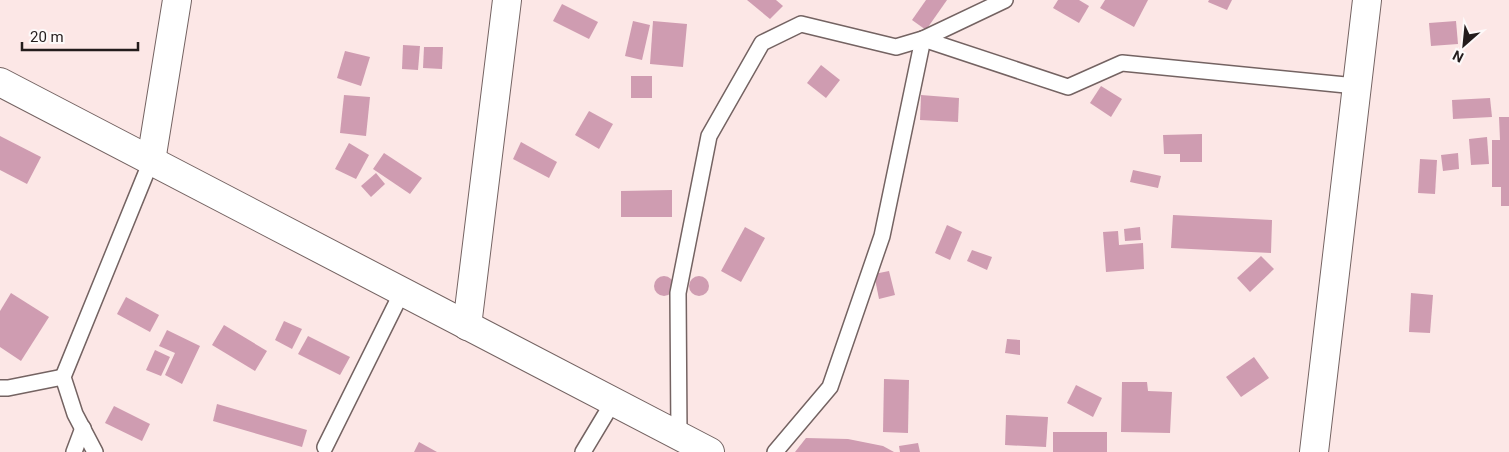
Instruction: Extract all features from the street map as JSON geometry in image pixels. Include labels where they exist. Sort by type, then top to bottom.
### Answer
[{"type":"street","points":[[151,161],[177,0]]},
{"type":"street","points":[[467,326],[507,0]]},
{"type":"street","points":[[1314,452],[1367,0]]},
{"type":"street","points":[[0,82],[710,452]]},
{"type":"lane","points":[[679,436],[678,293],[709,136],[762,43],[801,24],[896,47],[923,40],[1006,0]]},
{"type":"lane","points":[[923,40],[1068,87],[1122,63],[1356,86]]},
{"type":"lane","points":[[775,452],[830,386],[882,236],[923,40]]},
{"type":"lane","points":[[95,452],[83,428],[63,377],[151,161]]},
{"type":"lane","points":[[325,447],[402,292]]},
{"type":"lane","points":[[0,388],[63,377]]},
{"type":"lane","points":[[583,452],[613,402]]},
{"type":"lane","points":[[74,452],[83,428]]},
{"type":"building","points":[[747,0],[776,0],[783,6],[770,19]]},
{"type":"building","points":[[926,0],[947,0],[926,30],[912,20]]},
{"type":"building","points":[[1058,0],[1079,0],[1089,6],[1079,23],[1053,8]]},
{"type":"building","points":[[1105,0],[1148,0],[1134,27],[1100,8]]},
{"type":"building","points":[[1209,0],[1232,0],[1227,10],[1208,2]]},
{"type":"building","points":[[562,4],[598,22],[589,39],[553,21]]},
{"type":"building","points":[[633,21],[650,25],[642,60],[625,56]]},
{"type":"building","points":[[653,21],[687,24],[683,67],[650,64]]},
{"type":"building","points":[[1456,21],[1458,44],[1431,46],[1429,23]]},
{"type":"building","points":[[403,45],[420,46],[418,70],[402,69]]},
{"type":"building","points":[[424,47],[443,47],[442,69],[423,68]]},
{"type":"building","points":[[345,51],[370,57],[361,86],[337,78]]},
{"type":"building","points":[[821,65],[840,80],[826,98],[807,83]]},
{"type":"building","points":[[631,76],[652,76],[652,98],[631,98]]},
{"type":"building","points":[[1101,86],[1122,99],[1111,117],[1090,103]]},
{"type":"building","points":[[344,95],[370,97],[366,136],[340,133]]},
{"type":"building","points":[[921,95],[959,98],[958,122],[920,120]]},
{"type":"building","points":[[1490,98],[1492,117],[1453,119],[1452,100]]},
{"type":"building","points":[[589,111],[613,124],[599,149],[575,135]]},
{"type":"building","points":[[1499,117],[1509,117],[1509,206],[1501,206],[1501,187],[1492,187],[1492,140],[1500,140]]},
{"type":"building","points":[[1202,134],[1202,162],[1180,162],[1180,154],[1164,154],[1163,135]]},
{"type":"building","points":[[0,136],[41,157],[27,184],[0,170]]},
{"type":"building","points":[[1487,137],[1489,164],[1471,165],[1469,139]]},
{"type":"building","points":[[521,142],[557,162],[549,178],[513,159]]},
{"type":"building","points":[[349,143],[369,155],[356,179],[335,169]]},
{"type":"building","points":[[384,153],[422,178],[410,194],[373,169]]},
{"type":"building","points":[[1458,153],[1459,169],[1443,171],[1441,155]]},
{"type":"building","points":[[1420,159],[1437,160],[1435,194],[1418,193]]},
{"type":"building","points":[[1133,170],[1161,176],[1158,188],[1130,182]]},
{"type":"building","points":[[376,173],[385,184],[371,197],[361,186]]},
{"type":"building","points":[[672,190],[672,217],[621,217],[621,191]]},
{"type":"building","points":[[1173,215],[1272,220],[1271,253],[1171,248]]},
{"type":"building","points":[[947,225],[962,232],[950,260],[935,253]]},
{"type":"building","points":[[745,227],[765,238],[741,282],[721,271]]},
{"type":"building","points":[[1140,227],[1141,240],[1125,241],[1124,229]]},
{"type":"building","points":[[1118,231],[1119,245],[1143,243],[1144,269],[1106,272],[1103,232]]},
{"type":"building","points":[[972,250],[992,257],[987,270],[967,261]]},
{"type":"building","points":[[1261,256],[1274,269],[1250,292],[1237,278]]},
{"type":"building","points":[[889,271],[895,295],[879,299],[874,274]]},
{"type":"building","points":[[660,276],[668,276],[674,282],[674,290],[668,296],[660,296],[654,290],[654,282]]},
{"type":"building","points":[[695,276],[703,276],[709,282],[709,290],[703,296],[695,296],[689,290],[689,282]]},
{"type":"building","points":[[11,293],[49,317],[21,361],[0,347],[0,311]]},
{"type":"building","points":[[1411,293],[1433,295],[1430,333],[1409,332]]},
{"type":"building","points":[[126,297],[159,315],[150,332],[117,314]]},
{"type":"building","points":[[284,321],[302,329],[292,349],[275,340]]},
{"type":"building","points":[[224,325],[267,351],[255,371],[212,345]]},
{"type":"building","points":[[167,330],[200,346],[182,384],[165,375],[175,353],[159,346]]},
{"type":"building","points":[[308,336],[350,357],[340,375],[298,354]]},
{"type":"building","points":[[1007,339],[1020,340],[1020,355],[1005,353]]},
{"type":"building","points":[[155,350],[170,357],[161,376],[146,370]]},
{"type":"building","points":[[1254,357],[1269,378],[1241,397],[1226,377]]},
{"type":"building","points":[[884,379],[909,380],[908,433],[883,432]]},
{"type":"building","points":[[1122,382],[1147,382],[1148,391],[1172,392],[1170,433],[1121,432]]},
{"type":"building","points":[[1076,385],[1102,398],[1093,417],[1067,403]]},
{"type":"building","points":[[217,404],[307,430],[302,447],[213,421]]},
{"type":"building","points":[[114,406],[150,424],[142,441],[105,423]]},
{"type":"building","points":[[1006,415],[1048,417],[1046,447],[1005,445]]},
{"type":"building","points":[[1053,432],[1107,432],[1107,452],[1053,452]]},
{"type":"building","points":[[806,438],[848,439],[883,446],[894,452],[795,452]]},
{"type":"building","points":[[419,442],[437,452],[414,452]]},
{"type":"building","points":[[918,443],[920,452],[900,452],[899,446]]}]
